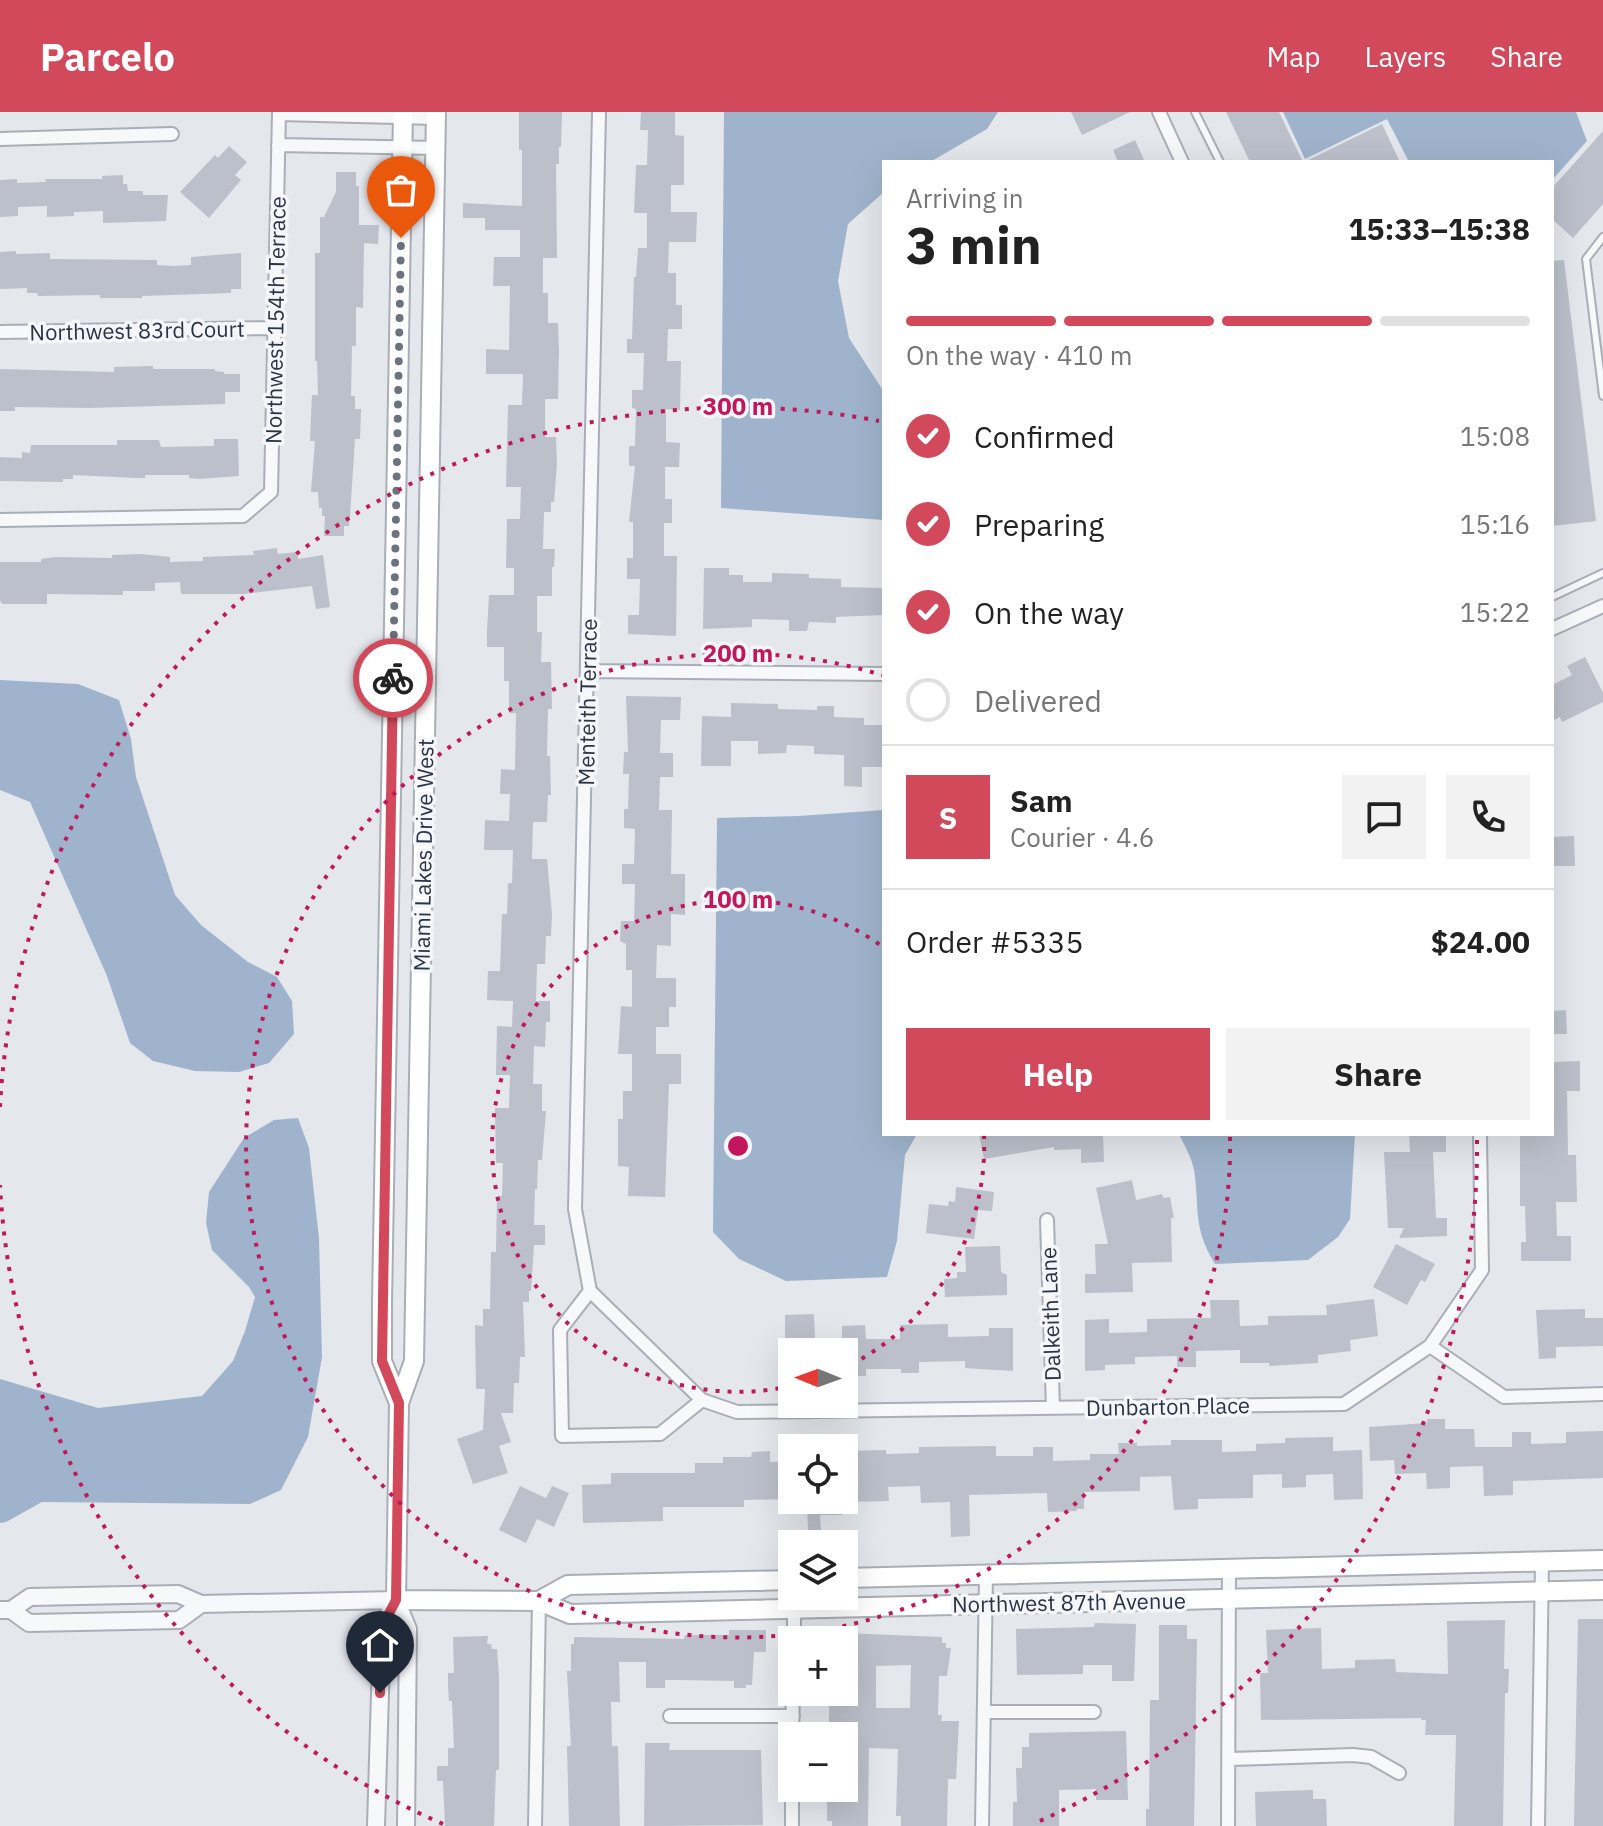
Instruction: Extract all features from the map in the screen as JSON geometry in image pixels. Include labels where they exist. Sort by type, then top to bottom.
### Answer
[{"type":"main road","name":"Miami Lakes Drive West","points":[[399,1403],[382,1361],[382,1303],[403,115]]},
{"type":"main road","name":"Miami Lakes Drive West","points":[[396,1600],[399,1403],[414,1361],[436,115]]},
{"type":"main road","name":"Northwest 87th Avenue","points":[[858,1578],[1603,1560]]},
{"type":"main road","name":"Northwest 87th Avenue","points":[[539,1601],[568,1585],[778,1580]]},
{"type":"main road","name":"Northwest 87th Avenue","points":[[858,1603],[986,1604],[1603,1590]]},
{"type":"main road","name":"Northwest 87th Avenue","points":[[396,1600],[539,1601],[570,1614],[778,1603]]},
{"type":"street","name":"Menteith Terrace","points":[[590,1291],[575,1209],[599,112]]},
{"type":"street","points":[[1159,112],[1181,160]]},
{"type":"street","points":[[279,113],[436,115]]},
{"type":"street","name":"Northwest 154th Terrace","points":[[0,520],[243,516],[271,492],[279,113]]},
{"type":"street","points":[[0,139],[172,134]]},
{"type":"street","points":[[278,145],[436,148]]},
{"type":"street","name":"Northwest 83rd Court","points":[[0,332],[274,328]]},
{"type":"street","points":[[1554,628],[1603,606]]},
{"type":"street","points":[[587,671],[882,674]]},
{"type":"street","points":[[1480,1136],[1482,1270],[1430,1346],[1504,1397],[1603,1394]]},
{"type":"street","name":"Dalkeith Lane","points":[[1047,1220],[1053,1408]]},
{"type":"street","points":[[590,1291],[560,1330],[562,1436],[660,1434],[702,1400]]},
{"type":"street","name":"Dunbarton Place","points":[[590,1291],[702,1400],[737,1412],[1344,1404],[1430,1346]]},
{"type":"street","points":[[1538,1826],[1542,1562]]},
{"type":"street","points":[[1228,1826],[1229,1569]]},
{"type":"street","points":[[982,1826],[986,1575]]},
{"type":"street","name":"Northwest 87th Avenue","points":[[6,1610],[30,1597],[178,1594],[201,1604],[396,1600]]},
{"type":"street","points":[[376,1826],[382,1627],[396,1600]]},
{"type":"street","points":[[396,1600],[408,1629],[406,1826]]},
{"type":"street","points":[[535,1826],[539,1601]]},
{"type":"street","name":"Northwest 87th Avenue","points":[[6,1610],[29,1623],[179,1620],[201,1604]]},
{"type":"street","points":[[793,1706],[793,1722]]},
{"type":"street","points":[[984,1712],[1094,1712]]},
{"type":"street","points":[[670,1716],[793,1716]]},
{"type":"street","points":[[1230,1759],[1353,1755],[1371,1757],[1399,1773]]},
{"type":"street","points":[[792,1802],[792,1826]]},
{"type":"lane","points":[[1195,112],[1219,160]]},
{"type":"lane","points":[[1603,237],[1586,259],[1603,396]]},
{"type":"lane","points":[[1554,596],[1603,573]]},
{"type":"water","points":[[724,112],[998,112],[987,129],[933,160],[882,160],[882,194],[848,224],[838,281],[849,338],[882,389],[882,520],[721,508]]},
{"type":"water","points":[[1283,112],[1576,112],[1587,141],[1554,178],[1554,160],[1408,160],[1387,119],[1305,159]]},
{"type":"water","points":[[0,680],[78,684],[119,700],[131,739],[136,777],[175,895],[201,925],[248,962],[277,977],[292,1001],[294,1034],[269,1063],[239,1072],[195,1071],[153,1061],[130,1043],[107,976],[30,802],[0,790]]},
{"type":"water","points":[[882,810],[882,1136],[916,1136],[905,1155],[897,1241],[887,1277],[786,1281],[739,1259],[713,1232],[717,818]]},
{"type":"water","points":[[298,1118],[309,1148],[319,1238],[322,1357],[308,1437],[281,1490],[250,1504],[42,1502],[0,1523],[0,1379],[98,1408],[202,1396],[233,1361],[255,1297],[212,1250],[206,1223],[209,1192],[244,1138],[274,1120]]},
{"type":"water","points":[[1180,1136],[1355,1136],[1350,1219],[1338,1237],[1308,1260],[1215,1264],[1200,1228],[1190,1156]]},
{"type":"building","points":[[519,112],[562,112],[561,147],[559,164],[556,164],[557,258],[543,258],[543,293],[548,293],[548,323],[558,323],[558,399],[545,399],[545,437],[556,437],[557,464],[554,502],[551,502],[551,512],[544,512],[543,549],[555,549],[552,596],[537,596],[537,632],[542,632],[541,662],[551,662],[552,709],[548,709],[547,756],[550,756],[551,795],[548,795],[547,822],[533,822],[532,859],[547,859],[552,915],[551,936],[546,936],[545,964],[537,964],[536,1001],[550,1001],[550,1022],[546,1022],[545,1047],[534,1046],[533,1084],[542,1084],[542,1111],[546,1111],[542,1160],[538,1160],[534,1225],[545,1225],[545,1245],[534,1245],[529,1302],[523,1302],[525,1357],[520,1357],[519,1383],[514,1383],[513,1413],[501,1413],[511,1442],[499,1446],[508,1473],[473,1484],[457,1439],[483,1430],[485,1389],[476,1389],[475,1325],[483,1326],[483,1309],[490,1309],[491,1252],[496,1252],[497,1196],[502,1196],[503,1163],[496,1163],[495,1108],[509,1108],[510,1075],[496,1075],[497,1026],[512,1027],[513,1001],[487,1000],[488,971],[500,971],[502,914],[507,914],[513,850],[484,850],[485,820],[509,821],[510,794],[500,794],[501,769],[515,770],[516,713],[509,713],[509,681],[504,681],[504,647],[487,647],[487,632],[489,595],[514,595],[514,568],[506,568],[507,519],[520,519],[521,487],[506,487],[508,405],[522,405],[523,374],[486,374],[486,349],[509,350],[510,286],[493,286],[494,257],[520,257],[520,230],[485,230],[485,218],[463,218],[463,203],[522,206]]},
{"type":"building","points":[[641,112],[675,112],[675,135],[684,136],[684,185],[671,185],[671,212],[697,212],[696,242],[669,242],[668,273],[676,273],[676,305],[682,305],[682,329],[668,329],[667,361],[681,361],[680,410],[666,409],[666,442],[680,443],[679,467],[665,467],[665,499],[672,499],[672,523],[664,523],[664,556],[677,556],[676,636],[628,634],[628,615],[639,615],[640,579],[627,579],[627,558],[633,558],[633,522],[629,522],[635,466],[629,466],[629,446],[635,446],[636,409],[632,408],[632,390],[643,390],[644,353],[627,353],[627,339],[632,339],[638,248],[647,248],[647,213],[634,213],[636,165],[647,165],[648,130],[640,130]]},
{"type":"building","points":[[1071,112],[1130,112],[1082,135]]},
{"type":"building","points":[[1226,112],[1279,112],[1302,160],[1249,160]]},
{"type":"building","points":[[1382,124],[1399,160],[1308,160]]},
{"type":"building","points":[[1603,131],[1603,204],[1573,238],[1554,221],[1554,186]]},
{"type":"building","points":[[1135,140],[1144,160],[1117,160],[1113,150]]},
{"type":"building","points":[[229,146],[247,162],[235,175],[241,180],[209,218],[180,192],[215,155],[218,158]]},
{"type":"building","points":[[336,172],[356,172],[359,225],[379,225],[378,244],[364,243],[363,308],[356,307],[356,346],[352,346],[351,396],[355,396],[355,409],[361,409],[360,439],[355,439],[349,526],[344,526],[344,536],[324,536],[325,516],[319,508],[318,492],[311,492],[315,441],[310,441],[312,395],[318,395],[315,253],[320,253],[320,217],[324,217],[336,192]]},
{"type":"building","points":[[123,175],[123,184],[127,184],[128,191],[143,191],[143,195],[168,195],[166,221],[103,223],[103,211],[47,217],[47,206],[18,207],[18,216],[0,217],[0,180],[46,182],[45,179],[102,179],[102,176]]},
{"type":"building","points":[[16,251],[16,254],[50,253],[50,259],[157,260],[157,265],[174,266],[191,265],[191,257],[241,253],[241,289],[231,289],[231,293],[100,298],[100,295],[38,296],[37,293],[27,293],[27,288],[0,289],[0,252]]},
{"type":"building","points":[[1564,260],[1596,521],[1554,526],[1554,261]]},
{"type":"building","points":[[153,366],[153,369],[215,369],[224,374],[240,374],[240,392],[225,392],[225,404],[15,407],[15,411],[0,411],[0,369],[114,372],[114,367]]},
{"type":"building","points":[[214,439],[238,439],[239,476],[199,479],[189,478],[189,475],[145,475],[145,478],[137,478],[73,475],[73,479],[63,479],[63,482],[0,481],[0,457],[22,458],[22,452],[30,453],[31,445],[117,445],[117,440],[159,440],[161,447],[214,446]]},
{"type":"building","points":[[277,548],[278,554],[297,552],[298,559],[323,555],[330,607],[316,609],[312,586],[243,594],[181,594],[180,582],[155,583],[155,591],[123,591],[123,595],[47,594],[47,604],[2,604],[0,600],[0,562],[141,554],[170,557],[170,562],[203,561],[203,557],[254,555],[253,551]]},
{"type":"building","points":[[704,568],[729,568],[729,575],[743,575],[743,582],[772,582],[772,573],[809,574],[809,578],[841,579],[841,587],[882,588],[882,615],[836,617],[836,623],[809,622],[807,631],[789,631],[789,620],[752,619],[752,627],[703,629]]},
{"type":"building","points":[[1585,657],[1603,693],[1603,702],[1562,722],[1560,717],[1554,720],[1554,684],[1572,675],[1567,666]]},
{"type":"building","points":[[626,696],[681,697],[680,720],[661,720],[660,753],[673,753],[673,777],[660,777],[659,810],[672,810],[671,874],[685,874],[685,915],[671,914],[671,946],[657,945],[656,978],[676,978],[676,1007],[669,1007],[669,1027],[656,1027],[656,1054],[681,1054],[681,1084],[669,1084],[665,1197],[628,1196],[629,1167],[618,1166],[618,1119],[623,1119],[623,1091],[632,1091],[632,1054],[618,1054],[621,1006],[632,1007],[632,970],[626,970],[626,944],[620,941],[621,921],[634,921],[635,884],[622,884],[622,864],[634,864],[635,829],[624,828],[629,774],[623,774],[624,752],[628,752]]},
{"type":"building","points":[[731,703],[778,704],[778,709],[817,710],[817,706],[834,706],[834,717],[864,718],[864,725],[882,725],[882,767],[862,767],[862,787],[844,786],[844,755],[814,754],[814,746],[787,745],[786,753],[758,754],[758,741],[731,741],[731,766],[701,766],[702,716],[731,717]]},
{"type":"building","points":[[1574,836],[1575,866],[1554,866],[1554,837]]},
{"type":"building","points":[[1566,1010],[1567,1034],[1554,1034],[1554,1011]]},
{"type":"building","points":[[1580,1061],[1580,1091],[1567,1091],[1568,1155],[1576,1155],[1577,1202],[1556,1202],[1557,1236],[1571,1236],[1571,1261],[1521,1261],[1521,1242],[1526,1242],[1525,1206],[1520,1206],[1520,1136],[1554,1136],[1554,1062]]},
{"type":"building","points":[[979,1136],[1103,1136],[1104,1162],[1081,1163],[1081,1149],[1054,1150],[1054,1147],[984,1159]]},
{"type":"building","points":[[1409,1136],[1446,1136],[1446,1152],[1433,1152],[1436,1218],[1447,1218],[1447,1236],[1399,1238],[1404,1228],[1388,1228],[1384,1152],[1410,1152]]},
{"type":"building","points":[[1132,1180],[1136,1200],[1162,1194],[1163,1198],[1170,1197],[1174,1218],[1171,1218],[1172,1262],[1132,1263],[1133,1292],[1085,1293],[1085,1274],[1096,1274],[1095,1244],[1108,1244],[1096,1188]]},
{"type":"building","points":[[956,1187],[994,1192],[992,1211],[978,1210],[974,1239],[926,1233],[929,1204],[948,1206],[949,1201],[955,1202]]},
{"type":"building","points":[[1396,1244],[1435,1264],[1425,1282],[1421,1280],[1407,1305],[1373,1287]]},
{"type":"building","points":[[1000,1246],[1001,1272],[1007,1275],[1007,1295],[945,1297],[944,1279],[957,1278],[957,1272],[966,1272],[965,1247]]},
{"type":"building","points":[[1374,1299],[1378,1336],[1350,1340],[1351,1351],[1318,1355],[1318,1363],[1269,1366],[1269,1363],[1240,1363],[1240,1350],[1196,1351],[1196,1367],[1177,1367],[1177,1356],[1135,1357],[1135,1364],[1105,1365],[1105,1370],[1085,1371],[1085,1320],[1109,1319],[1109,1333],[1147,1332],[1147,1319],[1211,1318],[1210,1300],[1239,1300],[1240,1326],[1268,1325],[1268,1316],[1327,1315],[1326,1305]]},
{"type":"building","points":[[1585,1309],[1585,1318],[1603,1318],[1603,1346],[1556,1347],[1556,1358],[1539,1359],[1536,1310]]},
{"type":"building","points":[[814,1314],[815,1338],[785,1338],[785,1315]]},
{"type":"building","points":[[948,1324],[948,1337],[989,1336],[989,1328],[1013,1328],[1013,1371],[965,1368],[965,1361],[919,1362],[919,1373],[901,1373],[901,1369],[866,1369],[866,1376],[858,1376],[858,1338],[842,1338],[842,1326],[865,1325],[866,1339],[900,1339],[900,1325]]},
{"type":"building","points":[[1427,1419],[1445,1419],[1445,1429],[1474,1429],[1475,1447],[1512,1447],[1512,1432],[1531,1432],[1531,1444],[1566,1443],[1566,1432],[1603,1431],[1603,1478],[1513,1481],[1513,1495],[1484,1496],[1483,1466],[1450,1467],[1450,1488],[1427,1489],[1426,1473],[1395,1474],[1394,1460],[1370,1461],[1369,1427],[1427,1423]]},
{"type":"building","points":[[1333,1437],[1333,1451],[1362,1450],[1363,1499],[1334,1500],[1333,1474],[1306,1475],[1306,1487],[1282,1488],[1282,1474],[1253,1475],[1253,1498],[1198,1499],[1198,1509],[1174,1510],[1171,1476],[1140,1477],[1140,1491],[1084,1492],[1084,1509],[1077,1511],[1048,1512],[1047,1493],[969,1495],[970,1536],[951,1537],[950,1502],[921,1503],[920,1486],[888,1487],[889,1501],[858,1502],[858,1451],[919,1453],[919,1447],[996,1446],[996,1456],[1033,1456],[1033,1447],[1053,1447],[1053,1461],[1090,1460],[1090,1454],[1119,1454],[1118,1443],[1137,1443],[1137,1446],[1171,1445],[1171,1440],[1222,1440],[1222,1452],[1256,1451],[1256,1444],[1285,1443],[1285,1438]]},
{"type":"building","points":[[770,1451],[770,1462],[778,1462],[778,1499],[744,1500],[744,1507],[663,1507],[663,1521],[583,1523],[582,1485],[611,1484],[611,1473],[695,1473],[695,1463],[723,1463],[723,1457],[751,1457],[752,1452]]},
{"type":"building","points":[[520,1486],[546,1498],[552,1486],[569,1493],[554,1527],[537,1519],[526,1543],[499,1530]]},
{"type":"building","points":[[807,1514],[842,1514],[820,1515],[821,1530],[808,1530]]},
{"type":"building","points":[[1578,1619],[1603,1619],[1603,1826],[1574,1826]]},
{"type":"building","points":[[1505,1620],[1504,1669],[1509,1669],[1508,1693],[1505,1693],[1503,1826],[1454,1826],[1456,1735],[1425,1735],[1426,1720],[1261,1720],[1260,1673],[1268,1673],[1266,1630],[1321,1628],[1322,1669],[1355,1668],[1355,1660],[1395,1659],[1396,1672],[1448,1674],[1447,1621]]},
{"type":"building","points":[[1095,1623],[1136,1624],[1134,1681],[1112,1681],[1112,1665],[1083,1665],[1083,1674],[1017,1675],[1016,1629],[1094,1627]]},
{"type":"building","points":[[1159,1625],[1187,1625],[1187,1639],[1197,1639],[1194,1826],[1146,1826],[1146,1809],[1149,1809],[1150,1700],[1159,1700]]},
{"type":"building","points":[[729,1630],[766,1630],[766,1652],[754,1652],[752,1685],[746,1685],[746,1688],[734,1688],[734,1681],[665,1680],[665,1688],[646,1688],[646,1662],[619,1662],[620,1702],[611,1702],[612,1746],[618,1746],[620,1826],[569,1826],[567,1746],[571,1746],[567,1671],[571,1671],[574,1637],[684,1639],[685,1635],[729,1635]]},
{"type":"building","points":[[858,1634],[942,1637],[946,1648],[951,1648],[947,1676],[939,1676],[938,1715],[942,1715],[941,1721],[959,1721],[956,1779],[948,1779],[947,1826],[901,1826],[901,1816],[896,1816],[898,1749],[869,1748],[868,1826],[832,1826],[832,1821],[827,1821],[827,1802],[858,1802],[858,1722],[829,1722],[829,1706],[858,1706]],"holes":[[[911,1665],[910,1708],[876,1708],[876,1666]]]},
{"type":"building","points":[[488,1636],[487,1644],[497,1649],[499,1677],[499,1770],[496,1770],[494,1826],[445,1826],[443,1781],[437,1781],[437,1766],[448,1766],[448,1748],[454,1748],[452,1701],[449,1701],[448,1687],[448,1673],[454,1673],[453,1637]]},
{"type":"building","points":[[1126,1731],[1128,1800],[1096,1800],[1096,1789],[1059,1790],[1059,1826],[1013,1826],[1013,1802],[1017,1802],[1016,1768],[1022,1768],[1022,1747],[1029,1747],[1029,1733]]},
{"type":"building","points":[[645,1743],[670,1743],[669,1750],[761,1750],[763,1825],[644,1826]]},
{"type":"building","points":[[1313,1790],[1313,1799],[1326,1799],[1327,1826],[1256,1826],[1255,1792]]},
{"type":"way so far","points":[[393,678],[401,238]]},
{"type":"route","points":[[380,1693],[382,1627],[396,1600],[399,1435],[399,1403],[382,1361],[393,678]]}]
